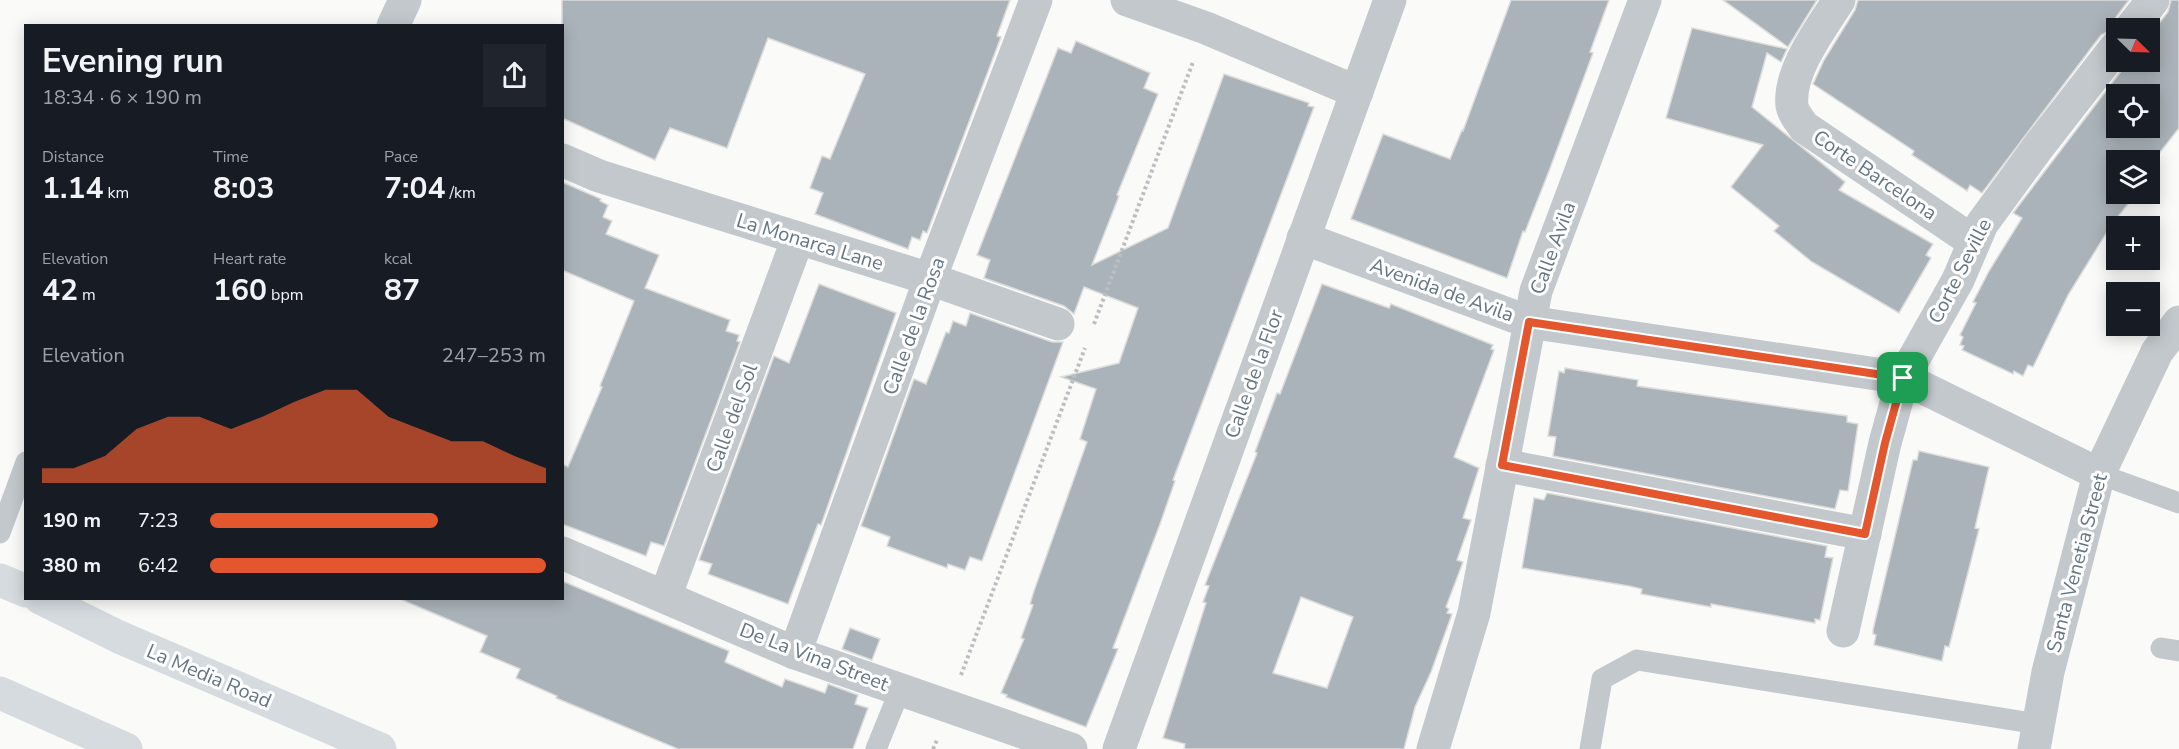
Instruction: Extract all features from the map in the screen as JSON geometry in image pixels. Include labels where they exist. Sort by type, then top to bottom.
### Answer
[{"type":"main road","points":[[0,580],[24,590]]},
{"type":"main road","name":"La Media Road","points":[[44,600],[119,637],[380,749]]},
{"type":"main road","points":[[0,693],[126,749]]},
{"type":"street","points":[[394,24],[405,0]]},
{"type":"street","name":"Calle de la Rosa","points":[[795,653],[930,279],[1036,0]]},
{"type":"street","points":[[1128,0],[1206,28],[1357,92]]},
{"type":"street","name":"Calle de la Flor","points":[[1119,749],[1390,0]]},
{"type":"street","name":"Calle Avila","points":[[1433,749],[1474,613],[1536,291],[1645,0]]},
{"type":"street","name":"Corte Barcelona","points":[[1839,0],[1795,78],[1792,108],[1804,127],[1974,242]]},
{"type":"street","points":[[2139,18],[2153,0]]},
{"type":"street","name":"Corte Seville","points":[[1843,631],[1885,443],[1903,378],[1958,280],[1982,224],[2106,60]]},
{"type":"street","name":"La Monarca Lane","points":[[564,161],[599,176],[930,279],[1058,324]]},
{"type":"street","name":"Calle del Sol","points":[[665,597],[798,238]]},
{"type":"street","name":"Avenida de Avila","points":[[1303,238],[1529,322],[1903,378],[2099,474]]},
{"type":"street","name":"Santa Venetia Street","points":[[2036,737],[2048,672],[2099,474],[2157,352],[2179,322]]},
{"type":"street","points":[[1502,465],[1865,534]]},
{"type":"street","name":"De La Vina Street","points":[[564,554],[795,653],[1071,749]]},
{"type":"lane","points":[[0,533],[24,467]]},
{"type":"lane","points":[[2099,474],[2179,503]]},
{"type":"lane","points":[[1590,749],[1602,679],[1637,660],[2036,737]]},
{"type":"lane","points":[[876,749],[900,690]]},
{"type":"path","points":[[1093,327],[1194,61]]},
{"type":"path","points":[[959,681],[1089,338]]},
{"type":"building","points":[[562,0],[1010,0],[997,36],[1001,37],[927,233],[923,231],[920,240],[912,237],[908,249],[815,214],[823,193],[810,188],[822,156],[830,159],[865,74],[768,38],[727,148],[670,128],[655,160],[564,119],[564,24],[562,24]]},
{"type":"building","points":[[1511,0],[1609,0],[1590,52],[1593,53],[1549,171],[1525,232],[1523,231],[1507,278],[1351,219],[1383,134],[1450,159],[1463,131]]},
{"type":"building","points":[[1723,0],[1817,0],[1788,47]]},
{"type":"building","points":[[1858,0],[2129,0],[2116,18],[2106,18],[2106,32],[2101,35],[1982,193],[1970,185],[1967,191],[1912,155],[1914,151],[1813,84],[1824,60],[1855,10]]},
{"type":"building","points":[[2171,0],[2179,0],[2179,128],[2160,152],[2160,150],[2106,150],[2106,204],[2128,204],[2118,216],[2106,216],[2106,234],[2068,295],[2033,367],[2028,365],[2023,376],[2014,371],[2013,374],[1962,350],[1964,346],[1960,345],[1963,337],[1960,335],[1976,303],[1973,302],[2022,218],[2013,213],[2106,91],[2106,138],[2160,138],[2160,84],[2111,84],[2120,72],[2160,72],[2160,22],[2168,12]]},
{"type":"building","points":[[1692,28],[1787,49],[1781,62],[1767,53],[1752,107],[1845,182],[1839,190],[1933,244],[1926,255],[1931,258],[1899,313],[1812,262],[1774,231],[1779,226],[1731,187],[1763,145],[1666,118]]},
{"type":"building","points":[[1076,41],[1150,73],[1144,88],[1158,94],[1117,195],[1119,196],[1092,265],[1168,228],[1224,74],[1309,103],[1308,106],[1314,107],[1173,480],[1175,481],[1160,524],[1113,648],[1118,649],[1086,727],[1006,697],[1007,695],[1001,693],[1024,639],[1021,638],[1033,605],[1030,604],[1034,591],[1087,442],[1080,439],[1096,389],[1061,377],[1119,363],[1138,308],[1084,287],[1074,314],[1064,306],[984,278],[990,260],[977,255],[1058,48],[1071,53]]},
{"type":"building","points":[[564,183],[601,199],[600,201],[608,205],[603,217],[612,221],[606,234],[659,255],[645,288],[730,320],[726,331],[739,335],[737,341],[740,342],[664,546],[651,542],[646,556],[564,525],[564,465],[568,467],[602,387],[600,386],[634,301],[564,271]]},
{"type":"building","points":[[819,284],[896,313],[821,525],[818,524],[788,604],[708,574],[712,564],[699,560],[774,356],[789,363]]},
{"type":"building","points":[[1322,284],[1389,308],[1391,304],[1493,345],[1491,349],[1494,350],[1454,457],[1479,468],[1463,518],[1471,520],[1457,560],[1463,562],[1446,607],[1449,609],[1447,613],[1452,614],[1431,672],[1415,707],[1404,749],[1184,749],[1185,744],[1163,738],[1206,603],[1203,602],[1209,586],[1205,585],[1257,453],[1255,452],[1277,393],[1280,394]],"holes":[[[1301,597],[1353,617],[1327,688],[1273,673]]]},
{"type":"building","points":[[970,313],[1052,342],[1063,342],[982,561],[970,557],[965,570],[948,564],[947,568],[887,546],[890,537],[861,526],[914,379],[926,384],[946,332],[949,333],[953,321],[966,326]]},
{"type":"building","points":[[1565,368],[1638,380],[1637,386],[1847,416],[1847,422],[1858,424],[1848,491],[1840,490],[1835,509],[1553,456],[1556,437],[1548,436],[1559,371],[1564,373]]},
{"type":"building","points":[[1919,451],[1989,467],[1975,528],[1979,529],[1949,647],[1945,646],[1942,661],[1874,645],[1876,635],[1873,634],[1873,630],[1913,460],[1917,460]]},
{"type":"building","points":[[1547,493],[1827,546],[1825,557],[1833,558],[1820,620],[1815,619],[1815,623],[1711,604],[1711,607],[1641,594],[1642,589],[1629,586],[1522,568],[1534,498],[1544,500]]},
{"type":"building","points":[[564,582],[729,651],[725,662],[782,687],[785,679],[825,693],[828,684],[858,695],[855,704],[868,708],[853,749],[678,749],[556,698],[557,696],[516,678],[520,669],[480,652],[487,636],[402,600],[564,600]]},
{"type":"building","points":[[850,628],[880,639],[872,660],[842,649]]},
{"type":"route","points":[[1529,322],[1903,378],[1885,443],[1865,534],[1502,465],[1529,322]]}]
